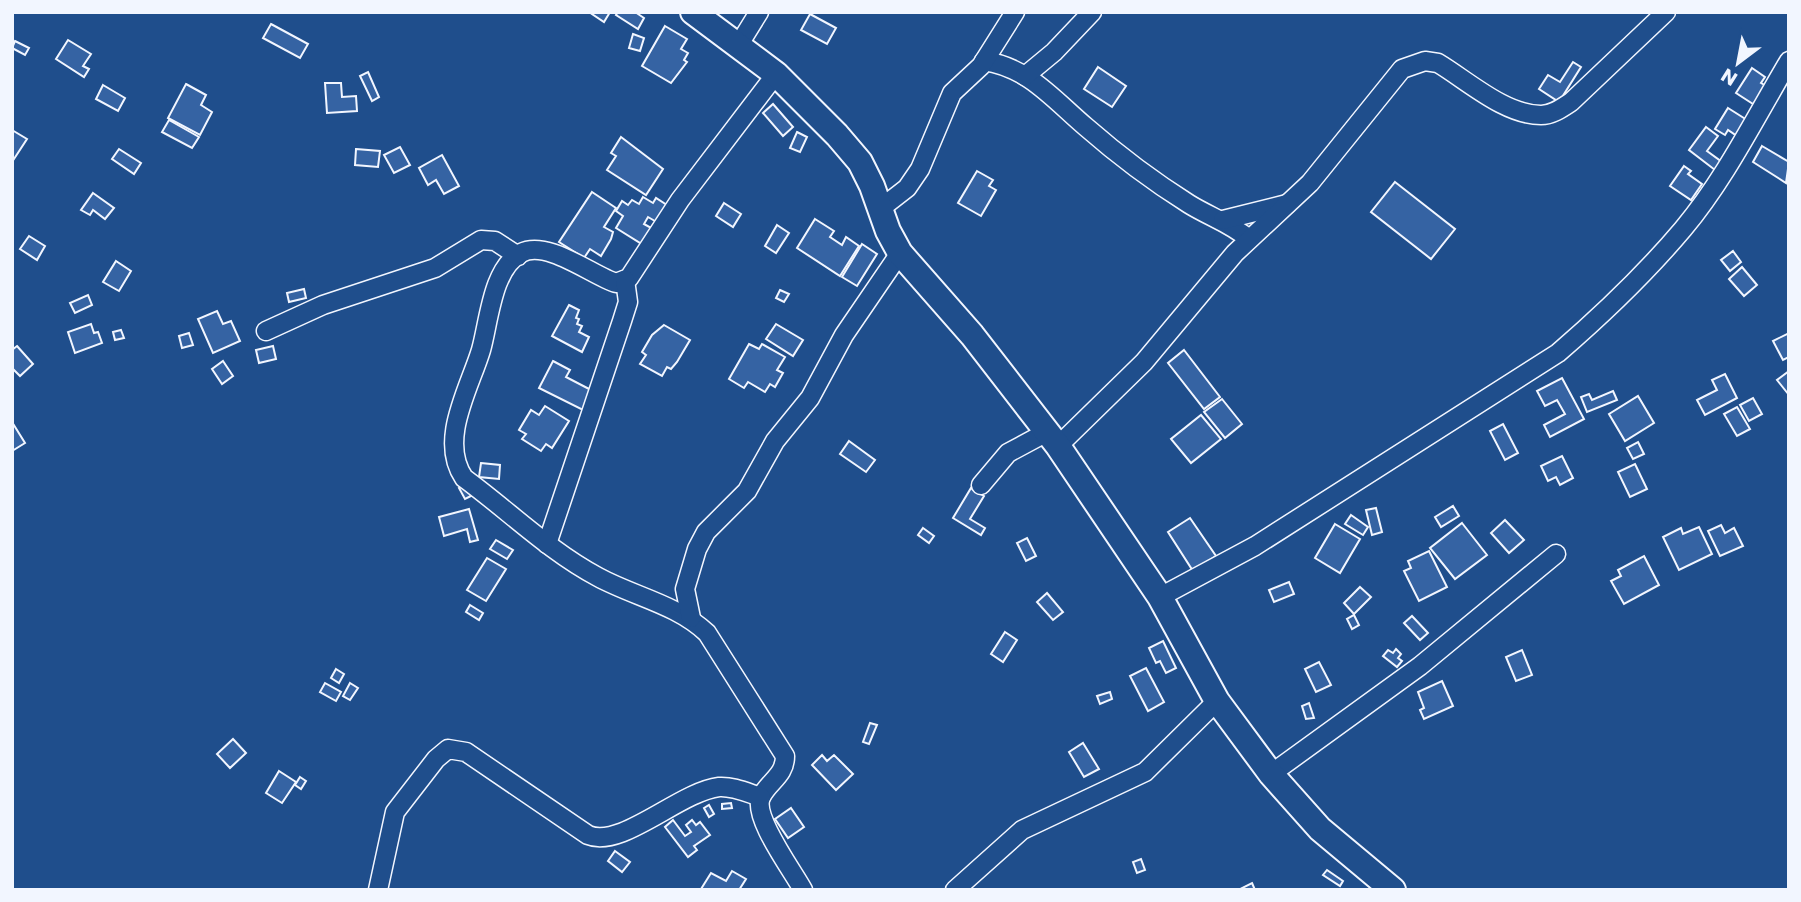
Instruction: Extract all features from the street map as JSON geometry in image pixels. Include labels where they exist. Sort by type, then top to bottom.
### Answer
[{"type":"street","points":[[694,12],[776,75],[837,135],[860,162],[900,253],[963,324],[1052,439],[1160,597],[1217,701],[1271,774],[1320,829],[1392,890]]},
{"type":"street","points":[[738,46],[759,12]]},
{"type":"street","points":[[880,209],[907,188],[920,169],[952,93],[985,61],[1015,12]]},
{"type":"street","points":[[1025,75],[1054,52],[1092,12]]},
{"type":"street","points":[[981,485],[1009,453],[1052,439],[1144,362],[1249,239],[1310,183],[1402,69],[1413,63],[1438,63],[1511,108],[1541,115],[1554,113],[1571,102],[1666,12]]},
{"type":"street","points":[[985,61],[1001,63],[1025,75],[1085,127],[1172,192],[1190,205],[1223,220],[1249,239]]},
{"type":"street","points":[[1160,597],[1255,546],[1558,353],[1584,331],[1684,228],[1714,186],[1789,61]]},
{"type":"street","points":[[776,75],[680,200],[625,280],[616,283],[606,280],[561,256],[528,251],[512,261],[489,305],[482,348],[459,414],[455,452],[458,468],[464,478],[547,544],[599,577],[691,618],[707,633],[785,755],[782,770],[761,797],[763,821],[803,890]]},
{"type":"street","points":[[1223,220],[1260,208],[1287,204]]},
{"type":"street","points":[[266,331],[323,305],[435,268],[481,240],[495,241],[517,256]]},
{"type":"street","points":[[691,618],[685,589],[697,549],[706,533],[747,491],[775,441],[810,398],[845,335],[900,253]]},
{"type":"street","points":[[547,544],[628,302],[625,280]]},
{"type":"street","points":[[1271,774],[1420,666],[1556,554]]},
{"type":"street","points":[[956,890],[1022,831],[1145,772],[1217,701]]},
{"type":"street","points":[[378,890],[395,812],[436,759],[448,749],[466,752],[599,840],[615,835],[706,790],[729,788],[761,797]]},
{"type":"building","points":[[589,12],[610,12],[604,22]]},
{"type":"building","points":[[618,12],[635,12],[644,18],[638,29],[616,15]]},
{"type":"building","points":[[810,14],[836,28],[827,44],[801,30]]},
{"type":"building","points":[[271,24],[308,44],[300,58],[263,38]]},
{"type":"building","points":[[665,26],[687,39],[681,49],[688,53],[684,60],[687,62],[671,83],[642,66]]},
{"type":"building","points":[[633,34],[644,38],[640,51],[629,48]]},
{"type":"building","points":[[68,40],[91,54],[83,66],[89,69],[84,77],[56,59]]},
{"type":"building","points":[[15,41],[29,48],[25,55],[12,48]]},
{"type":"building","points":[[1573,62],[1581,67],[1559,102],[1539,89],[1548,75],[1560,82]]},
{"type":"building","points":[[1098,67],[1126,86],[1112,107],[1084,89]]},
{"type":"building","points":[[1752,68],[1765,77],[1761,83],[1768,87],[1753,104],[1736,93]]},
{"type":"building","points":[[368,72],[379,97],[372,101],[360,76]]},
{"type":"building","points":[[325,83],[341,83],[342,97],[356,96],[357,111],[327,113]]},
{"type":"building","points":[[186,84],[206,95],[201,105],[212,112],[200,135],[168,118]]},
{"type":"building","points":[[103,85],[125,98],[118,111],[96,99]]},
{"type":"building","points":[[773,104],[793,127],[783,136],[763,113]]},
{"type":"building","points":[[1728,108],[1747,120],[1737,136],[1728,130],[1725,135],[1715,129]]},
{"type":"building","points":[[169,120],[199,137],[192,148],[162,132]]},
{"type":"building","points":[[1706,127],[1718,136],[1707,151],[1722,162],[1715,170],[1689,150]]},
{"type":"building","points":[[12,130],[27,139],[12,162]]},
{"type":"building","points":[[797,132],[807,137],[800,152],[790,148]]},
{"type":"building","points":[[621,137],[663,169],[646,195],[607,170],[616,156],[611,153]]},
{"type":"building","points":[[1762,146],[1789,162],[1786,183],[1753,162]]},
{"type":"building","points":[[400,147],[410,165],[394,173],[384,155]]},
{"type":"building","points":[[119,149],[141,163],[134,174],[112,159]]},
{"type":"building","points":[[356,149],[380,151],[378,167],[355,165]]},
{"type":"building","points":[[442,155],[459,186],[444,194],[436,180],[428,185],[419,168]]},
{"type":"building","points":[[1684,166],[1691,171],[1688,174],[1702,184],[1691,200],[1670,186]]},
{"type":"building","points":[[977,171],[993,180],[989,186],[996,190],[981,216],[958,203]]},
{"type":"building","points":[[1395,182],[1455,229],[1431,259],[1371,212]]},
{"type":"building","points":[[592,192],[616,208],[604,227],[613,232],[601,256],[590,249],[584,258],[559,242]]},
{"type":"building","points":[[93,193],[114,208],[105,219],[93,210],[90,215],[81,210]]},
{"type":"building","points":[[643,197],[653,203],[656,198],[670,207],[660,224],[648,217],[644,224],[655,230],[645,246],[616,228],[623,216],[616,211],[622,201],[628,205],[632,200],[639,204]]},
{"type":"building","points":[[724,203],[741,214],[733,227],[716,216]]},
{"type":"building","points":[[815,219],[834,231],[830,237],[842,245],[846,237],[859,246],[840,276],[797,248]]},
{"type":"building","points":[[777,225],[789,233],[776,253],[765,246]]},
{"type":"building","points":[[29,236],[45,246],[37,260],[20,249]]},
{"type":"building","points":[[862,244],[877,254],[857,286],[842,277]]},
{"type":"building","points":[[1733,251],[1741,262],[1730,271],[1721,260]]},
{"type":"building","points":[[116,261],[131,271],[119,291],[103,282]]},
{"type":"building","points":[[1742,267],[1757,285],[1744,296],[1729,279]]},
{"type":"building","points":[[304,289],[306,298],[289,302],[287,293]]},
{"type":"building","points":[[780,290],[789,294],[784,302],[776,298]]},
{"type":"building","points":[[88,295],[92,305],[75,313],[70,303]]},
{"type":"building","points":[[569,305],[579,310],[577,324],[582,326],[579,332],[589,337],[582,352],[552,336]]},
{"type":"building","points":[[217,311],[223,324],[231,321],[240,341],[213,353],[198,319]]},
{"type":"building","points":[[91,324],[102,343],[75,353],[68,332]]},
{"type":"building","points":[[776,324],[803,340],[793,356],[766,339]]},
{"type":"building","points":[[664,325],[690,340],[677,362],[671,369],[667,367],[662,376],[640,364],[646,355],[642,352],[652,335]]},
{"type":"building","points":[[121,330],[124,338],[115,340],[113,332]]},
{"type":"building","points":[[189,333],[193,345],[182,348],[179,336]]},
{"type":"building","points":[[1789,333],[1789,357],[1783,360],[1773,341]]},
{"type":"building","points":[[749,344],[759,349],[762,344],[785,357],[777,370],[783,373],[775,387],[770,384],[765,392],[748,382],[744,388],[729,379]]},
{"type":"building","points":[[17,346],[33,364],[20,376],[12,368],[12,350]]},
{"type":"building","points":[[273,346],[276,359],[259,363],[256,350]]},
{"type":"building","points":[[1184,350],[1220,397],[1204,409],[1168,363]]},
{"type":"building","points":[[223,361],[233,376],[222,384],[212,369]]},
{"type":"building","points":[[553,361],[570,370],[566,377],[593,391],[583,410],[539,388]]},
{"type":"building","points":[[1789,371],[1789,395],[1777,380]]},
{"type":"building","points":[[1725,374],[1737,398],[1705,415],[1697,400],[1717,390],[1712,380]]},
{"type":"building","points":[[1562,378],[1584,419],[1550,437],[1544,425],[1565,414],[1557,400],[1545,406],[1537,391]]},
{"type":"building","points":[[1613,391],[1617,400],[1587,412],[1581,397],[1589,394],[1592,400]]},
{"type":"building","points":[[1638,396],[1654,423],[1625,441],[1609,414]]},
{"type":"building","points":[[1753,398],[1762,414],[1749,421],[1740,405]]},
{"type":"building","points":[[1222,399],[1242,424],[1225,438],[1204,412]]},
{"type":"building","points":[[545,406],[569,421],[552,448],[546,444],[541,451],[522,439],[526,434],[519,430],[531,410],[539,415]]},
{"type":"building","points":[[1737,407],[1750,429],[1737,436],[1724,414]]},
{"type":"building","points":[[1201,415],[1221,439],[1191,463],[1171,439]]},
{"type":"building","points":[[12,422],[25,443],[12,451]]},
{"type":"building","points":[[1503,424],[1518,453],[1505,460],[1490,431]]},
{"type":"building","points":[[849,441],[875,460],[866,472],[840,454]]},
{"type":"building","points":[[1638,442],[1644,454],[1633,459],[1627,448]]},
{"type":"building","points":[[1562,456],[1573,478],[1560,485],[1556,477],[1548,481],[1541,466]]},
{"type":"building","points":[[481,463],[500,465],[499,479],[479,477]]},
{"type":"building","points":[[1635,464],[1647,489],[1630,497],[1618,472]]},
{"type":"building","points":[[466,485],[471,496],[465,499],[459,488]]},
{"type":"building","points":[[971,488],[984,496],[970,519],[985,528],[981,535],[953,518]]},
{"type":"building","points":[[1453,506],[1459,516],[1441,527],[1435,517]]},
{"type":"building","points":[[1376,508],[1382,532],[1372,535],[1366,510]]},
{"type":"building","points":[[469,509],[478,540],[470,542],[467,529],[444,536],[439,517]]},
{"type":"building","points":[[1351,515],[1368,527],[1363,535],[1345,524]]},
{"type":"building","points":[[1190,518],[1216,556],[1193,571],[1168,532]]},
{"type":"building","points":[[1505,520],[1524,540],[1509,553],[1491,533]]},
{"type":"building","points":[[1462,523],[1487,555],[1455,579],[1430,548]]},
{"type":"building","points":[[1335,524],[1360,539],[1340,573],[1315,558]]},
{"type":"building","points":[[1721,525],[1725,533],[1734,528],[1743,546],[1720,556],[1708,531]]},
{"type":"building","points":[[1699,527],[1712,554],[1679,570],[1663,537],[1681,528],[1683,534]]},
{"type":"building","points":[[923,528],[934,536],[929,543],[918,535]]},
{"type":"building","points":[[1027,538],[1036,556],[1026,561],[1017,543]]},
{"type":"building","points":[[496,540],[513,550],[507,559],[490,549]]},
{"type":"building","points":[[1429,551],[1447,587],[1419,601],[1404,571],[1411,568],[1408,561]]},
{"type":"building","points":[[1644,556],[1659,585],[1624,604],[1611,581],[1621,576],[1618,570]]},
{"type":"building","points":[[487,558],[506,569],[486,601],[467,590]]},
{"type":"building","points":[[1289,582],[1294,594],[1274,602],[1269,590]]},
{"type":"building","points":[[1360,587],[1371,597],[1354,614],[1344,603]]},
{"type":"building","points":[[1047,593],[1063,612],[1053,620],[1037,602]]},
{"type":"building","points":[[470,605],[483,613],[479,620],[466,612]]},
{"type":"building","points":[[1354,615],[1359,625],[1352,629],[1347,619]]},
{"type":"building","points":[[1412,616],[1428,633],[1420,640],[1404,623]]},
{"type":"building","points":[[1005,632],[1017,640],[1003,662],[991,654]]},
{"type":"building","points":[[1163,641],[1176,668],[1166,673],[1160,661],[1156,663],[1149,648]]},
{"type":"building","points":[[1396,649],[1401,654],[1398,658],[1402,661],[1397,667],[1383,656],[1388,650],[1393,653]]},
{"type":"building","points":[[1522,650],[1532,675],[1516,681],[1506,657]]},
{"type":"building","points":[[1319,662],[1331,685],[1316,692],[1305,669]]},
{"type":"building","points":[[1146,668],[1164,702],[1148,711],[1130,676]]},
{"type":"building","points":[[336,669],[344,674],[339,683],[331,678]]},
{"type":"building","points":[[1442,681],[1453,706],[1424,719],[1420,710],[1424,708],[1418,692]]},
{"type":"building","points":[[325,683],[341,692],[336,701],[320,692]]},
{"type":"building","points":[[350,683],[358,688],[350,700],[343,696]]},
{"type":"building","points":[[1110,692],[1112,699],[1100,704],[1097,696]]},
{"type":"building","points":[[1309,703],[1314,718],[1306,719],[1302,706]]},
{"type":"building","points":[[870,723],[877,725],[869,744],[863,742]]},
{"type":"building","points":[[233,739],[246,753],[230,768],[217,754]]},
{"type":"building","points":[[1083,743],[1099,769],[1084,777],[1069,752]]},
{"type":"building","points":[[822,755],[827,761],[834,755],[853,774],[836,790],[812,765]]},
{"type":"building","points":[[279,771],[296,782],[282,803],[266,793]]},
{"type":"building","points":[[300,777],[306,781],[301,789],[295,785]]},
{"type":"building","points":[[731,803],[732,808],[722,809],[722,804]]},
{"type":"building","points":[[709,805],[714,814],[709,817],[704,808]]},
{"type":"building","points":[[791,808],[804,827],[788,838],[775,819]]},
{"type":"building","points":[[673,820],[685,836],[691,832],[686,825],[692,820],[696,825],[700,822],[710,835],[694,846],[697,850],[688,857],[665,827]]},
{"type":"building","points":[[615,851],[630,862],[622,872],[608,861]]},
{"type":"building","points":[[1141,859],[1145,870],[1137,873],[1133,862]]},
{"type":"building","points":[[1327,870],[1343,881],[1340,886],[1323,875]]},
{"type":"building","points":[[732,871],[746,879],[739,890],[701,889],[711,873],[726,881]]},
{"type":"building","points":[[1252,883],[1255,890],[1240,890],[1240,889]]}]
